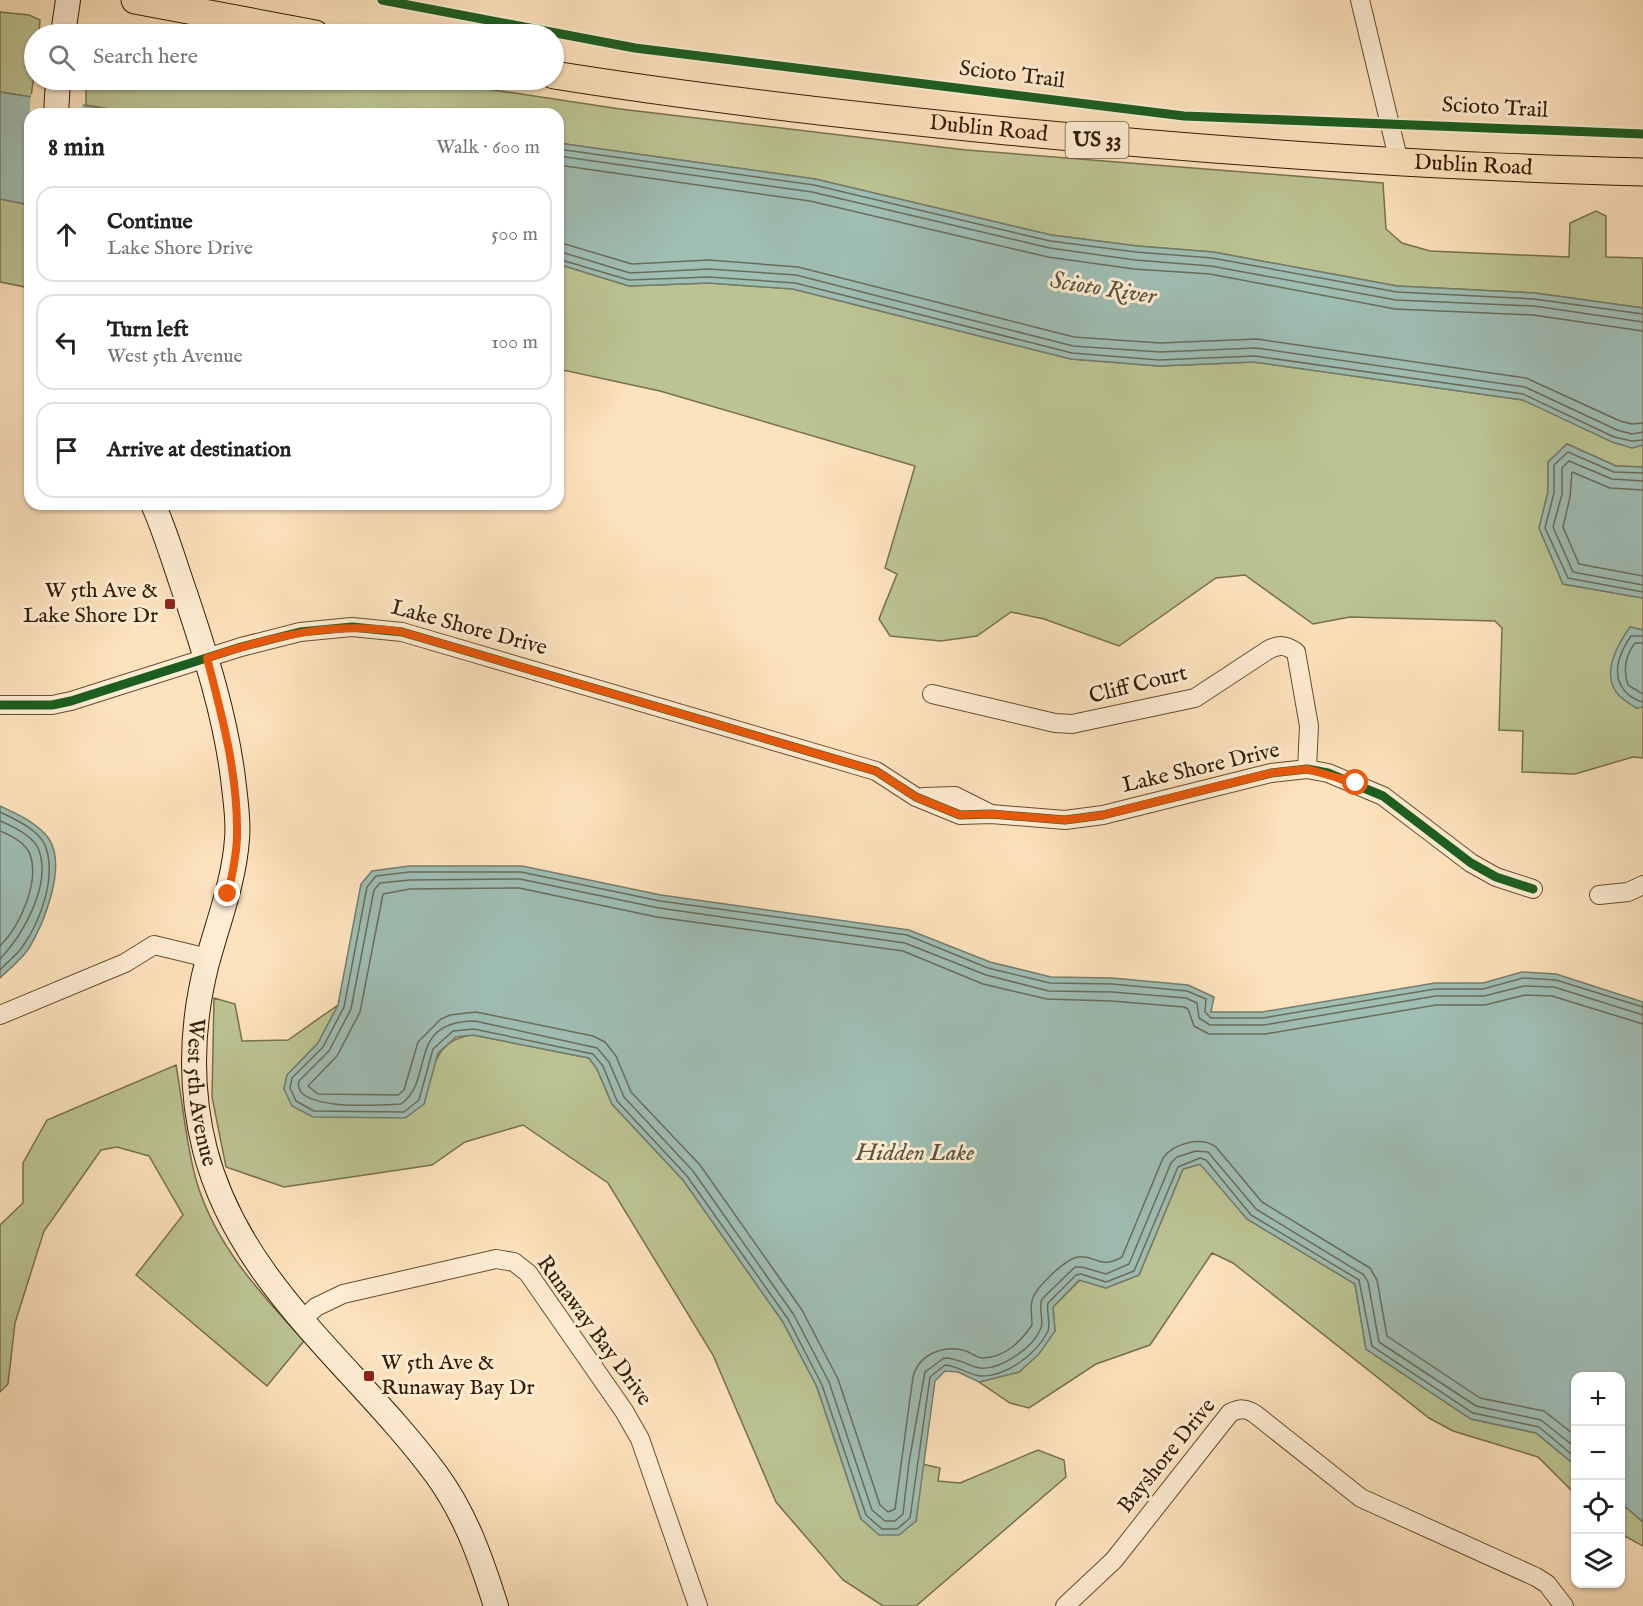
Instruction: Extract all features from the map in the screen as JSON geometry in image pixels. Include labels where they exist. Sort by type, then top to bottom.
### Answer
[{"type":"main road","points":[[64,24],[68,0]]},
{"type":"main road","points":[[135,0],[262,24]]},
{"type":"main road","name":"Dublin Road","points":[[564,76],[768,105],[1121,142],[1400,162],[1643,172]]},
{"type":"main road","points":[[56,108],[57,90]]},
{"type":"main road","name":"West 5th Avenue","points":[[155,510],[207,658],[226,727],[237,836],[228,894],[208,958],[194,1029],[195,1089],[205,1150],[225,1209],[238,1234],[280,1296],[436,1475],[462,1514],[475,1541],[496,1606]]},
{"type":"street","points":[[1360,0],[1400,162]]},
{"type":"street","name":"Lake Shore Drive","points":[[0,705],[43,706],[71,701],[270,639],[320,628],[352,627],[402,632],[876,771],[916,797],[955,796],[991,814],[1065,820],[1103,815],[1271,773],[1307,769],[1337,776],[1383,796],[1471,863],[1496,877],[1533,889]]},
{"type":"street","name":"Cliff Court","points":[[932,694],[1055,723],[1089,722],[1195,698],[1268,650],[1277,645],[1288,646],[1296,652],[1309,726],[1307,769]]},
{"type":"street","points":[[1599,895],[1628,892],[1643,885]]},
{"type":"street","points":[[0,1015],[125,963],[154,945],[208,958]]},
{"type":"street","name":"Runaway Bay Drive","points":[[302,1320],[316,1307],[343,1294],[496,1259],[514,1262],[528,1273],[624,1411],[640,1439],[698,1606]]},
{"type":"street","name":"Bayshore Drive","points":[[1065,1606],[1114,1560],[1230,1413],[1238,1409],[1247,1409],[1255,1414],[1361,1498],[1536,1577],[1547,1584],[1564,1606]]},
{"type":"green space","points":[[0,12],[29,15],[40,20],[40,24],[24,24],[24,90],[32,90],[31,97],[0,92]]},
{"type":"green space","points":[[86,90],[494,90],[620,109],[966,150],[1383,183],[1386,229],[1402,243],[1430,251],[1569,257],[1570,223],[1596,211],[1606,216],[1606,257],[1643,258],[1643,308],[1535,293],[1397,286],[1213,252],[1137,246],[1051,235],[815,179],[564,144],[564,108],[104,108],[86,105]]},
{"type":"green space","points":[[0,199],[24,204],[24,287],[0,282]]},
{"type":"green space","points":[[564,266],[629,286],[709,283],[793,289],[1071,359],[1159,366],[1254,362],[1523,400],[1632,448],[1643,445],[1643,467],[1616,466],[1567,444],[1548,462],[1548,492],[1539,528],[1563,584],[1643,598],[1643,630],[1630,627],[1636,708],[1643,707],[1643,758],[1633,757],[1575,774],[1522,772],[1523,731],[1499,730],[1502,628],[1495,621],[1350,617],[1313,624],[1245,575],[1216,578],[1119,646],[1044,619],[1011,612],[977,636],[941,641],[890,636],[879,619],[897,574],[885,568],[915,466],[660,391],[564,370]]},
{"type":"green space","points":[[214,998],[235,1004],[242,1041],[288,1040],[338,1005],[318,1043],[287,1075],[284,1089],[424,1104],[433,1069],[442,1050],[460,1038],[473,1035],[589,1058],[597,1069],[612,1104],[683,1180],[783,1322],[817,1387],[861,1519],[916,1521],[922,1464],[940,1468],[938,1481],[960,1483],[1038,1450],[1064,1460],[1066,1477],[916,1606],[883,1606],[843,1580],[776,1502],[713,1355],[608,1183],[523,1125],[465,1142],[432,1165],[284,1187],[226,1167],[212,1097]]},
{"type":"green space","points":[[176,1065],[190,1154],[205,1206],[216,1228],[242,1268],[304,1341],[267,1386],[136,1275],[183,1215],[149,1156],[117,1147],[101,1150],[44,1231],[15,1323],[8,1384],[0,1392],[0,1225],[23,1203],[23,1163],[47,1120]]},
{"type":"green space","points":[[1201,1164],[1247,1219],[1355,1284],[1366,1349],[1471,1419],[1536,1433],[1571,1462],[1571,1490],[1538,1457],[1453,1431],[1429,1418],[1233,1263],[1212,1253],[1150,1345],[1096,1364],[1029,1408],[1010,1403],[979,1382],[1019,1372],[1055,1331],[1053,1307],[1080,1280],[1106,1288],[1139,1275],[1183,1169]]},
{"type":"green space","points":[[1625,1506],[1643,1522],[1643,1546],[1625,1536]]},
{"type":"water","points":[[0,92],[101,108],[24,108],[24,204],[0,199]]},
{"type":"water","name":"Scioto River","points":[[564,144],[815,179],[1051,235],[1137,246],[1213,252],[1397,286],[1535,293],[1643,308],[1643,445],[1632,448],[1612,442],[1523,400],[1254,362],[1159,366],[1071,359],[793,289],[709,283],[629,286],[564,266]]},
{"type":"water","points":[[1567,444],[1616,466],[1643,467],[1643,598],[1563,584],[1539,528],[1548,492],[1548,462]]},
{"type":"water","points":[[1630,627],[1643,630],[1643,707],[1636,708],[1619,695],[1612,685],[1611,677],[1616,650]]},
{"type":"water","points":[[0,806],[27,820],[44,833],[54,850],[56,864],[55,879],[47,910],[35,937],[23,956],[0,978]]},
{"type":"water","name":"Hidden Lake","points":[[409,866],[522,866],[661,895],[909,930],[990,962],[1051,977],[1112,978],[1188,985],[1214,997],[1211,1012],[1262,1012],[1435,983],[1483,983],[1522,972],[1556,974],[1643,1002],[1643,1522],[1625,1506],[1625,1372],[1571,1372],[1571,1462],[1536,1433],[1471,1419],[1366,1349],[1355,1284],[1247,1219],[1200,1164],[1183,1169],[1139,1275],[1106,1288],[1079,1280],[1053,1307],[1055,1331],[1039,1354],[1019,1372],[979,1382],[958,1372],[945,1371],[935,1381],[916,1521],[899,1535],[879,1535],[861,1519],[817,1387],[783,1322],[683,1180],[612,1104],[597,1069],[589,1058],[473,1035],[456,1037],[438,1053],[424,1104],[405,1118],[313,1117],[292,1106],[284,1089],[287,1075],[318,1043],[338,1005],[361,884],[372,871]]},
{"type":"pier","points":[[31,94],[83,102],[82,108],[30,108]]},
{"type":"cycle path","name":"Scioto Trail","points":[[382,0],[508,24]]},
{"type":"cycle path","name":"Scioto Trail","points":[[564,35],[635,48],[1184,116],[1643,134]]},
{"type":"cycle path","points":[[0,705],[52,705],[71,701],[241,647],[300,632],[352,627],[402,632],[876,771],[916,797],[960,815],[991,814],[1065,820],[1103,815],[1271,773],[1307,769],[1328,773],[1383,796],[1471,863],[1496,877],[1533,889]]},
{"type":"place","name":"W 5th Ave & Lake Shore Dr","points":[[170,604]]},
{"type":"place","name":"W 5th Ave & Runaway Bay Dr","points":[[369,1376]]},
{"type":"route","points":[[228,894],[237,836],[235,796],[226,727],[207,658],[280,636],[320,628],[376,628],[402,632],[793,745],[876,771],[916,797],[960,815],[991,814],[1065,820],[1103,815],[1271,773],[1307,769],[1328,773],[1356,783]]}]
